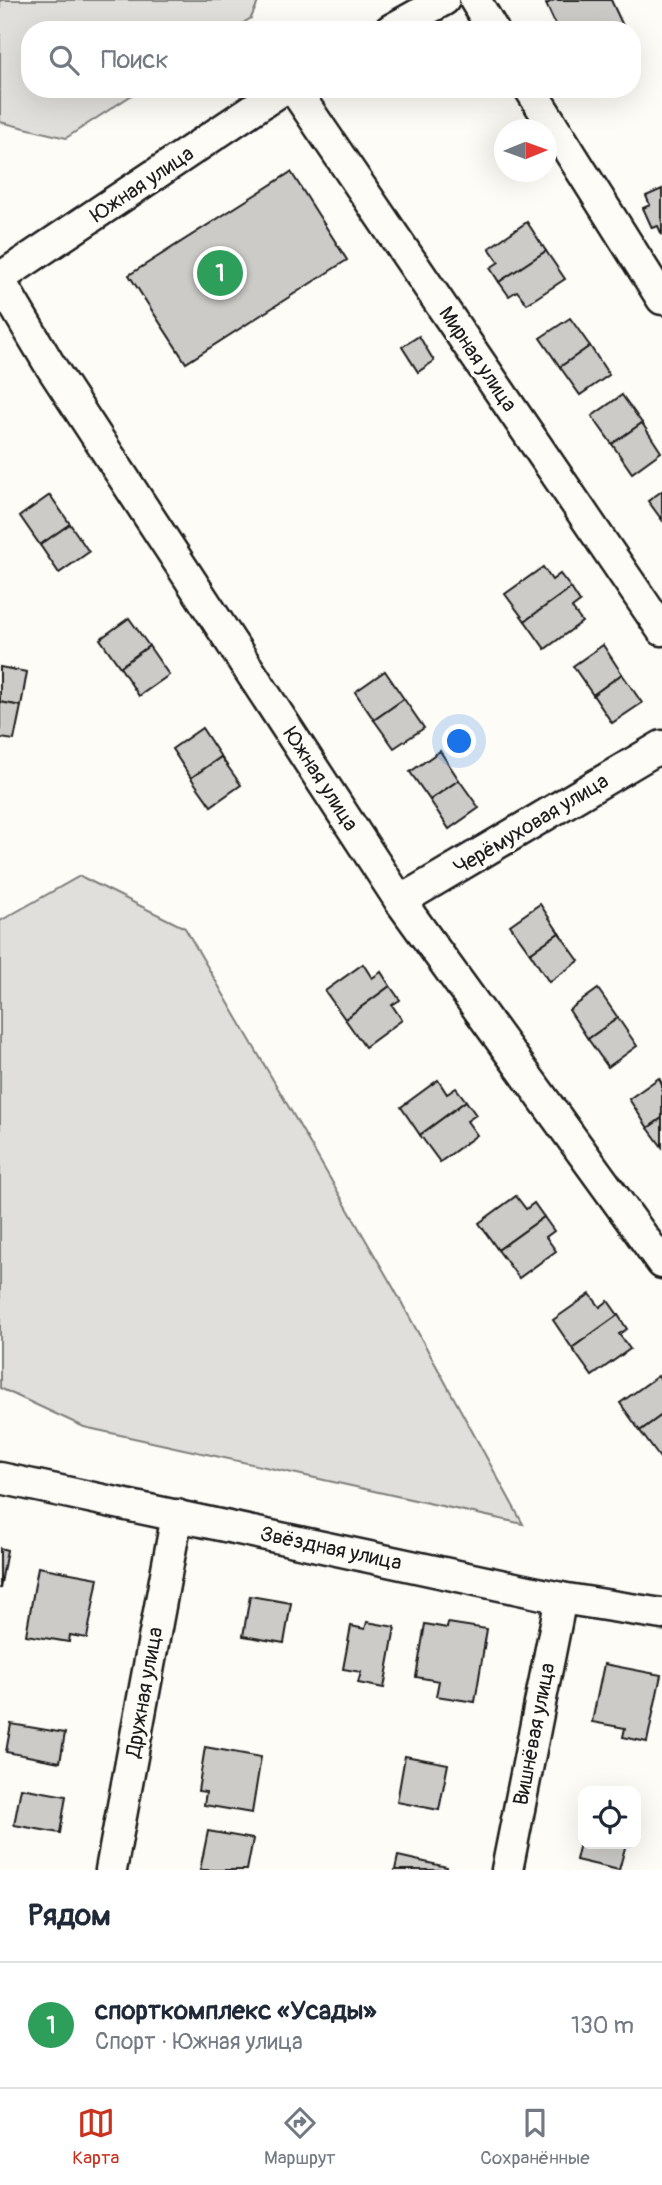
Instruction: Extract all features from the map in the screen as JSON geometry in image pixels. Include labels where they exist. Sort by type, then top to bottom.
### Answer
[{"type":"street","points":[[406,21],[444,0]]},
{"type":"street","points":[[475,0],[488,21]]},
{"type":"street","name":"Южная улица","points":[[270,98],[0,280],[48,362],[400,901],[662,1263]]},
{"type":"street","name":"Мирная улица","points":[[300,98],[662,630]]},
{"type":"street","points":[[536,98],[662,299]]},
{"type":"street","name":"Черёмуховая улица","points":[[400,901],[662,746]]},
{"type":"street","name":"Звёздная улица","points":[[0,1478],[561,1598],[662,1615]]},
{"type":"street","name":"Дружная улица","points":[[111,1870],[177,1515]]},
{"type":"street","name":"Вишнёвая улица","points":[[507,1870],[561,1598]]},
{"type":"shaded area","points":[[0,0],[259,0],[251,18],[246,21],[21,21],[21,98],[127,98],[66,138],[0,122]]},
{"type":"shaded area","points":[[80,876],[185,928],[393,1287],[523,1524],[84,1427],[0,1388],[0,921]]},
{"type":"building","points":[[554,0],[611,0],[621,21],[554,21],[546,4]]},
{"type":"building","points":[[291,172],[347,260],[186,363],[129,275]]},
{"type":"building","points":[[662,189],[662,235],[658,226],[652,228],[643,208],[650,205],[646,196]]},
{"type":"building","points":[[527,222],[546,251],[499,282],[490,268],[499,262],[489,248]]},
{"type":"building","points":[[546,251],[565,279],[527,304],[517,291],[509,296],[499,282]]},
{"type":"building","points":[[570,318],[590,346],[560,367],[540,338]]},
{"type":"building","points":[[419,336],[434,361],[418,372],[402,347]]},
{"type":"building","points":[[590,346],[609,375],[580,395],[560,367]]},
{"type":"building","points":[[622,395],[642,423],[612,444],[592,416]]},
{"type":"building","points":[[642,423],[661,452],[632,473],[612,444]]},
{"type":"building","points":[[662,491],[662,520],[648,501]]},
{"type":"building","points":[[50,495],[70,524],[40,545],[20,516]]},
{"type":"building","points":[[70,524],[89,552],[59,573],[40,545]]},
{"type":"building","points":[[543,567],[552,580],[560,574],[571,588],[525,621],[505,594]]},
{"type":"building","points":[[571,588],[580,602],[572,608],[582,622],[545,649],[525,621]]},
{"type":"building","points":[[129,618],[149,646],[120,667],[100,639]]},
{"type":"building","points":[[603,645],[622,674],[593,695],[573,666]]},
{"type":"building","points":[[149,646],[169,675],[139,696],[120,667]]},
{"type":"building","points":[[0,667],[27,672],[21,706],[0,702]]},
{"type":"building","points":[[385,671],[404,699],[374,720],[355,692]]},
{"type":"building","points":[[622,674],[642,703],[612,723],[593,695]]},
{"type":"building","points":[[404,699],[424,728],[394,748],[374,720]]},
{"type":"building","points":[[0,702],[21,706],[14,740],[0,738]]},
{"type":"building","points":[[202,728],[221,757],[191,778],[172,749]]},
{"type":"building","points":[[440,751],[459,780],[430,800],[410,772]]},
{"type":"building","points":[[221,757],[241,785],[211,806],[191,778]]},
{"type":"building","points":[[459,780],[479,808],[449,829],[430,800]]},
{"type":"building","points":[[540,904],[559,933],[530,953],[510,925]]},
{"type":"building","points":[[559,933],[579,961],[549,982],[530,953]]},
{"type":"building","points":[[363,964],[372,978],[381,972],[390,986],[345,1019],[325,991]]},
{"type":"building","points":[[390,986],[400,1000],[392,1005],[402,1020],[365,1047],[345,1019]]},
{"type":"building","points":[[598,989],[618,1018],[588,1039],[569,1010]]},
{"type":"building","points":[[618,1018],[637,1046],[608,1067],[588,1039]]},
{"type":"building","points":[[659,1078],[662,1084],[662,1118],[648,1128],[629,1099]]},
{"type":"building","points":[[438,1080],[447,1094],[456,1088],[466,1101],[420,1135],[401,1107]]},
{"type":"building","points":[[466,1101],[476,1115],[467,1121],[477,1135],[440,1162],[420,1135]]},
{"type":"building","points":[[662,1118],[662,1147],[648,1128]]},
{"type":"building","points":[[516,1196],[526,1209],[534,1203],[544,1217],[498,1250],[479,1223]]},
{"type":"building","points":[[544,1217],[554,1231],[546,1237],[556,1251],[519,1278],[498,1250]]},
{"type":"building","points":[[590,1294],[600,1307],[608,1301],[618,1315],[572,1348],[553,1320]]},
{"type":"building","points":[[618,1315],[627,1329],[619,1334],[630,1349],[592,1376],[572,1348]]},
{"type":"building","points":[[658,1376],[662,1382],[662,1415],[640,1431],[620,1403]]},
{"type":"building","points":[[662,1415],[662,1457],[660,1458],[640,1431]]},
{"type":"building","points":[[0,1548],[7,1550],[0,1589]]},
{"type":"building","points":[[38,1567],[98,1578],[87,1638],[70,1635],[69,1642],[26,1635]]},
{"type":"building","points":[[250,1596],[291,1603],[284,1643],[243,1636]]},
{"type":"building","points":[[367,1622],[395,1627],[384,1688],[358,1683],[361,1672],[343,1669],[351,1626],[365,1629]]},
{"type":"building","points":[[448,1623],[487,1629],[475,1702],[436,1696],[439,1681],[416,1677],[425,1624],[447,1628]]},
{"type":"building","points":[[604,1664],[661,1675],[647,1742],[623,1737],[625,1728],[592,1722]]},
{"type":"building","points":[[11,1724],[65,1733],[60,1762],[6,1752]]},
{"type":"building","points":[[205,1747],[261,1757],[252,1813],[204,1805],[206,1792],[198,1791]]},
{"type":"building","points":[[405,1756],[448,1764],[439,1810],[397,1802]]},
{"type":"building","points":[[21,1788],[66,1796],[60,1833],[14,1825]]},
{"type":"building","points":[[208,1831],[253,1839],[247,1870],[200,1870]]},
{"type":"building","points":[[579,1849],[625,1849],[619,1870],[576,1860]]},
{"type":"building","points":[[398,1856],[447,1867],[447,1870],[395,1870]]},
{"type":"place","name":"спорткомплекс «Усады»","points":[[220,273]]}]
